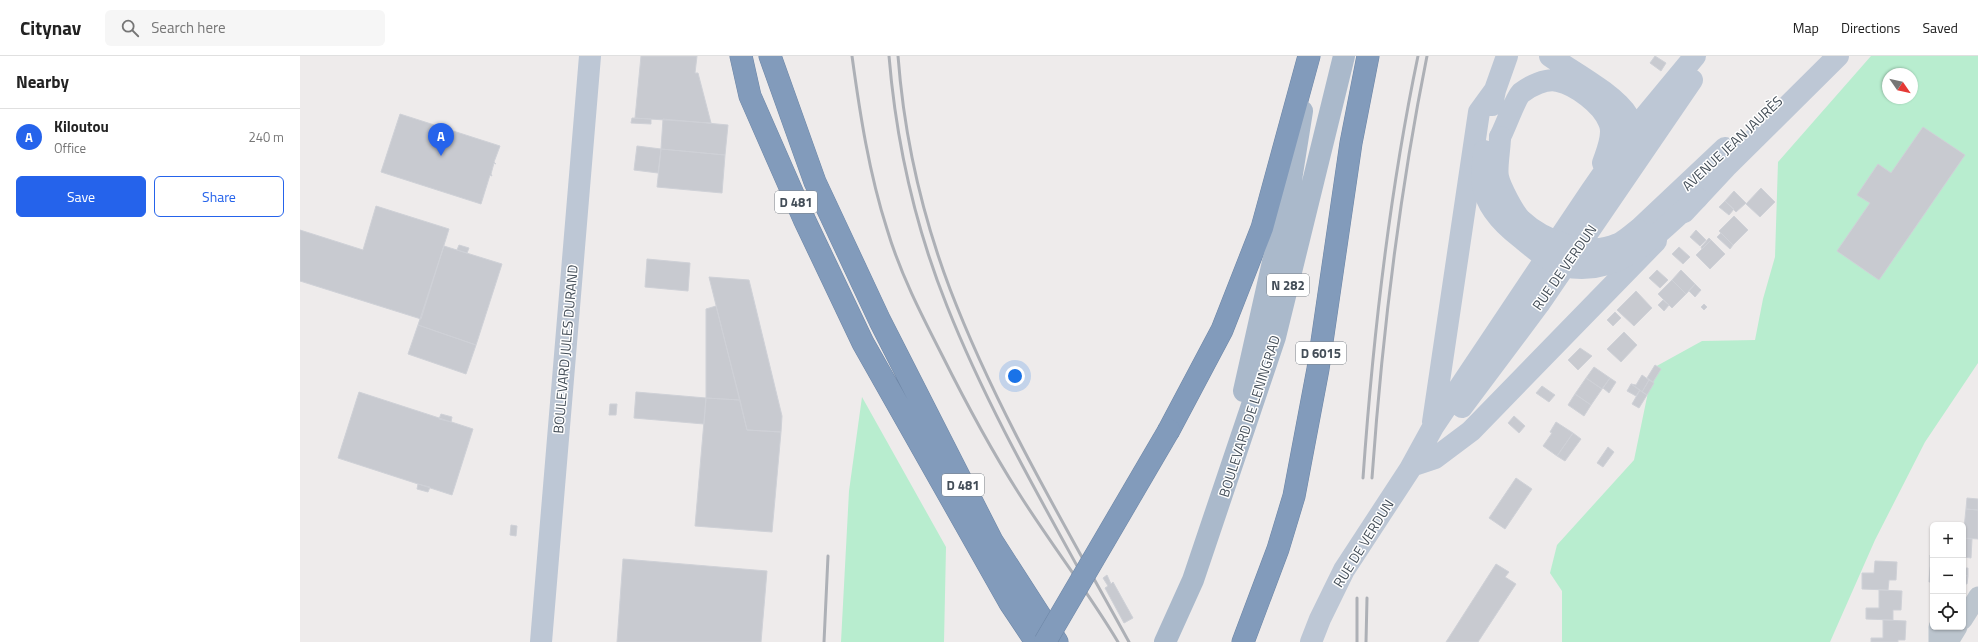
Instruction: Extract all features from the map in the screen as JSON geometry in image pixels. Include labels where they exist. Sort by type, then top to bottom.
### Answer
[{"type":"highway","name":"D 481","points":[[741,56],[754,103],[804,218],[863,343],[1010,603],[1036,642]]},
{"type":"highway","name":"D 481","points":[[770,56],[815,182],[880,321],[992,541],[1057,642]]},
{"type":"highway","points":[[1045,642],[1169,430],[1222,330],[1262,228],[1310,56]]},
{"type":"highway","name":"D 6015","points":[[1243,642],[1278,549],[1294,496],[1318,369],[1351,143],[1368,56]]},
{"type":"main road","name":"BOULEVARD JULES DURAND","points":[[541,642],[590,56]]},
{"type":"main road","name":"BOULEVARD DE LENINGRAD","points":[[1217,511],[1290,186],[1310,56]]},
{"type":"main road","name":"BOULEVARD DE LENINGRAD","points":[[1217,511],[1275,337],[1344,56]]},
{"type":"main road","points":[[1507,56],[1495,90],[1484,151],[1483,184],[1485,195],[1501,220],[1541,254],[1564,266],[1586,268],[1611,262],[1630,255],[1645,245],[1697,198]]},
{"type":"main road","points":[[1550,56],[1613,99],[1627,114],[1635,144],[1627,176]]},
{"type":"main road","name":"RUE DE VERDUN","points":[[1311,642],[1320,619],[1344,570],[1412,467],[1439,438],[1514,338],[1627,176],[1708,56]]},
{"type":"main road","name":"AVENUE JEAN JAURÈS","points":[[1500,137],[1498,176],[1512,207],[1521,220],[1539,232],[1567,246],[1595,249],[1618,244],[1638,230],[1827,56]]},
{"type":"main road","name":"AVENUE JEAN JAURÈS","points":[[1697,198],[1726,167],[1838,56]]},
{"type":"main road","points":[[1613,99],[1624,101],[1648,98],[1691,62]]},
{"type":"main road","name":"RUE DE VERDUN","points":[[1412,467],[1416,455],[1433,427],[1591,190],[1632,132],[1691,62]]},
{"type":"main road","points":[[1500,137],[1520,94],[1537,83],[1557,80],[1582,92],[1601,108],[1610,122],[1611,135],[1604,162],[1591,190]]},
{"type":"main road","points":[[1495,90],[1500,137]]},
{"type":"main road","points":[[1433,427],[1479,112],[1495,90]]},
{"type":"main road","points":[[1412,467],[1435,458],[1471,431],[1598,303],[1697,198]]},
{"type":"main road","name":"N 282","points":[[1165,642],[1193,580],[1217,511]]},
{"type":"street","points":[[1966,615],[1978,596]]},
{"type":"street","points":[[1938,630],[1938,642]]},
{"type":"street","points":[[1949,642],[1956,630]]},
{"type":"green space","points":[[1871,56],[1978,56],[1978,363],[1925,442],[1875,540],[1830,642],[1562,642],[1562,591],[1550,573],[1557,545],[1634,460],[1653,368],[1702,341],[1755,340],[1763,299],[1775,257],[1778,162]]},
{"type":"green space","points":[[862,397],[946,547],[944,642],[841,642],[849,491]]},
{"type":"building","points":[[641,56],[697,56],[695,73],[698,73],[711,123],[635,118]]},
{"type":"building","points":[[1655,56],[1666,63],[1661,71],[1650,63]]},
{"type":"building","points":[[400,114],[500,146],[494,162],[496,164],[494,163],[491,174],[492,176],[490,175],[481,204],[381,172]]},
{"type":"building","points":[[632,118],[651,119],[651,124],[631,123]]},
{"type":"building","points":[[663,119],[728,125],[725,155],[661,149]]},
{"type":"building","points":[[1923,127],[1965,155],[1879,280],[1837,251],[1870,203],[1857,195],[1878,164],[1891,173]]},
{"type":"building","points":[[637,146],[661,149],[658,173],[634,170]]},
{"type":"building","points":[[661,149],[725,155],[722,193],[657,187]]},
{"type":"building","points":[[1761,188],[1775,202],[1760,217],[1746,204]]},
{"type":"building","points":[[1734,191],[1746,203],[1736,212],[1725,201]]},
{"type":"building","points":[[1725,201],[1734,209],[1729,215],[1719,207]]},
{"type":"building","points":[[376,206],[449,229],[421,319],[300,281],[300,230],[363,250]]},
{"type":"building","points":[[1734,216],[1748,230],[1733,245],[1719,231]]},
{"type":"building","points":[[1696,230],[1706,240],[1700,246],[1690,237]]},
{"type":"building","points":[[1721,233],[1733,245],[1730,249],[1717,237]]},
{"type":"building","points":[[1709,238],[1711,240],[1702,249],[1701,247]]},
{"type":"building","points":[[1711,240],[1725,254],[1710,269],[1696,255]]},
{"type":"building","points":[[459,245],[469,248],[467,253],[457,250]]},
{"type":"building","points":[[444,246],[502,264],[476,345],[418,325]]},
{"type":"building","points":[[1679,247],[1690,257],[1683,264],[1672,254]]},
{"type":"building","points":[[647,259],[690,263],[688,291],[645,287]]},
{"type":"building","points":[[1657,270],[1668,280],[1660,288],[1649,278]]},
{"type":"building","points":[[1681,270],[1695,284],[1686,294],[1672,280]]},
{"type":"building","points":[[709,277],[749,280],[782,416],[781,432],[747,430]]},
{"type":"building","points":[[1672,280],[1686,294],[1672,308],[1658,294]]},
{"type":"building","points":[[1695,284],[1701,290],[1695,297],[1689,291]]},
{"type":"building","points":[[1636,291],[1652,308],[1634,326],[1617,310]]},
{"type":"building","points":[[1663,300],[1669,305],[1664,311],[1658,305]]},
{"type":"building","points":[[1704,304],[1707,307],[1704,310],[1701,307]]},
{"type":"building","points":[[716,306],[740,400],[706,398],[706,309]]},
{"type":"building","points":[[1615,312],[1621,318],[1613,326],[1607,320]]},
{"type":"building","points":[[418,325],[476,345],[466,374],[408,354]]},
{"type":"building","points":[[1624,332],[1637,345],[1621,362],[1607,349]]},
{"type":"building","points":[[1580,348],[1592,356],[1578,370],[1568,360]]},
{"type":"building","points":[[1655,365],[1661,369],[1653,382],[1647,378]]},
{"type":"building","points":[[1594,367],[1610,378],[1602,389],[1586,378]]},
{"type":"building","points":[[1642,375],[1649,380],[1642,392],[1631,384],[1636,385]]},
{"type":"building","points":[[1586,378],[1602,389],[1591,405],[1575,394]]},
{"type":"building","points":[[1610,378],[1616,382],[1609,393],[1603,388]]},
{"type":"building","points":[[1649,380],[1654,383],[1647,395],[1642,392]]},
{"type":"building","points":[[1631,384],[1640,390],[1636,396],[1627,391]]},
{"type":"building","points":[[1542,386],[1555,395],[1549,402],[1536,393]]},
{"type":"building","points":[[1640,390],[1647,395],[1639,408],[1632,404]]},
{"type":"building","points":[[359,392],[473,429],[452,495],[338,458]]},
{"type":"building","points":[[636,392],[706,398],[704,424],[634,418]]},
{"type":"building","points":[[1575,394],[1591,405],[1584,416],[1568,405]]},
{"type":"building","points":[[706,398],[740,400],[747,430],[781,432],[772,532],[695,526]]},
{"type":"building","points":[[610,404],[617,404],[616,415],[609,415]]},
{"type":"building","points":[[441,414],[452,417],[451,422],[439,419]]},
{"type":"building","points":[[1514,416],[1525,426],[1519,433],[1508,423]]},
{"type":"building","points":[[1556,422],[1573,433],[1557,456],[1543,446],[1552,433],[1550,432]]},
{"type":"building","points":[[1573,433],[1581,439],[1565,461],[1557,456]]},
{"type":"building","points":[[1608,447],[1614,452],[1603,467],[1597,463]]},
{"type":"building","points":[[1516,478],[1532,489],[1505,529],[1489,518]]},
{"type":"building","points":[[418,484],[430,487],[428,492],[417,489]]},
{"type":"building","points":[[1967,498],[1978,499],[1978,510],[1966,509]]},
{"type":"building","points":[[1966,509],[1978,510],[1978,539],[1966,538],[1966,522],[1965,522]]},
{"type":"building","points":[[511,525],[517,526],[516,536],[510,535]]},
{"type":"building","points":[[1966,538],[1972,539],[1971,558],[1966,557]]},
{"type":"building","points":[[623,559],[767,571],[761,642],[617,642]]},
{"type":"building","points":[[1875,561],[1897,562],[1896,580],[1889,580],[1888,590],[1862,589],[1862,573],[1874,573]]},
{"type":"building","points":[[1496,564],[1509,572],[1505,577],[1516,584],[1478,642],[1446,642]]},
{"type":"building","points":[[1966,568],[1968,568],[1968,576],[1966,576]]},
{"type":"building","points":[[1107,575],[1111,584],[1113,582],[1133,618],[1124,623],[1105,588],[1108,586],[1103,578]]},
{"type":"building","points":[[1966,576],[1968,576],[1966,584]]},
{"type":"building","points":[[1879,590],[1902,591],[1901,610],[1893,610],[1893,620],[1866,619],[1866,608],[1879,608]]},
{"type":"building","points":[[1883,620],[1906,621],[1905,640],[1898,640],[1898,642],[1871,642],[1871,638],[1883,638]]},
{"type":"railway","points":[[852,56],[870,165],[881,208],[898,261],[926,324],[978,424],[1008,475],[1030,511],[1094,604],[1118,642]]},
{"type":"railway","points":[[889,56],[892,88],[902,151],[916,214],[925,245],[947,306],[978,377],[1012,447],[1087,584]]},
{"type":"railway","points":[[898,56],[905,115],[916,174],[931,232],[950,289],[989,380],[1011,424],[1057,512],[1129,642]]},
{"type":"railway","points":[[1363,478],[1383,266],[1390,213],[1418,56]]},
{"type":"railway","points":[[1372,478],[1386,319],[1408,161],[1427,56]]},
{"type":"railway","points":[[824,642],[828,556]]},
{"type":"railway","points":[[1357,598],[1357,642]]},
{"type":"railway","points":[[1366,642],[1367,598]]},
{"type":"place","name":"Kiloutou","points":[[441,156]]}]
